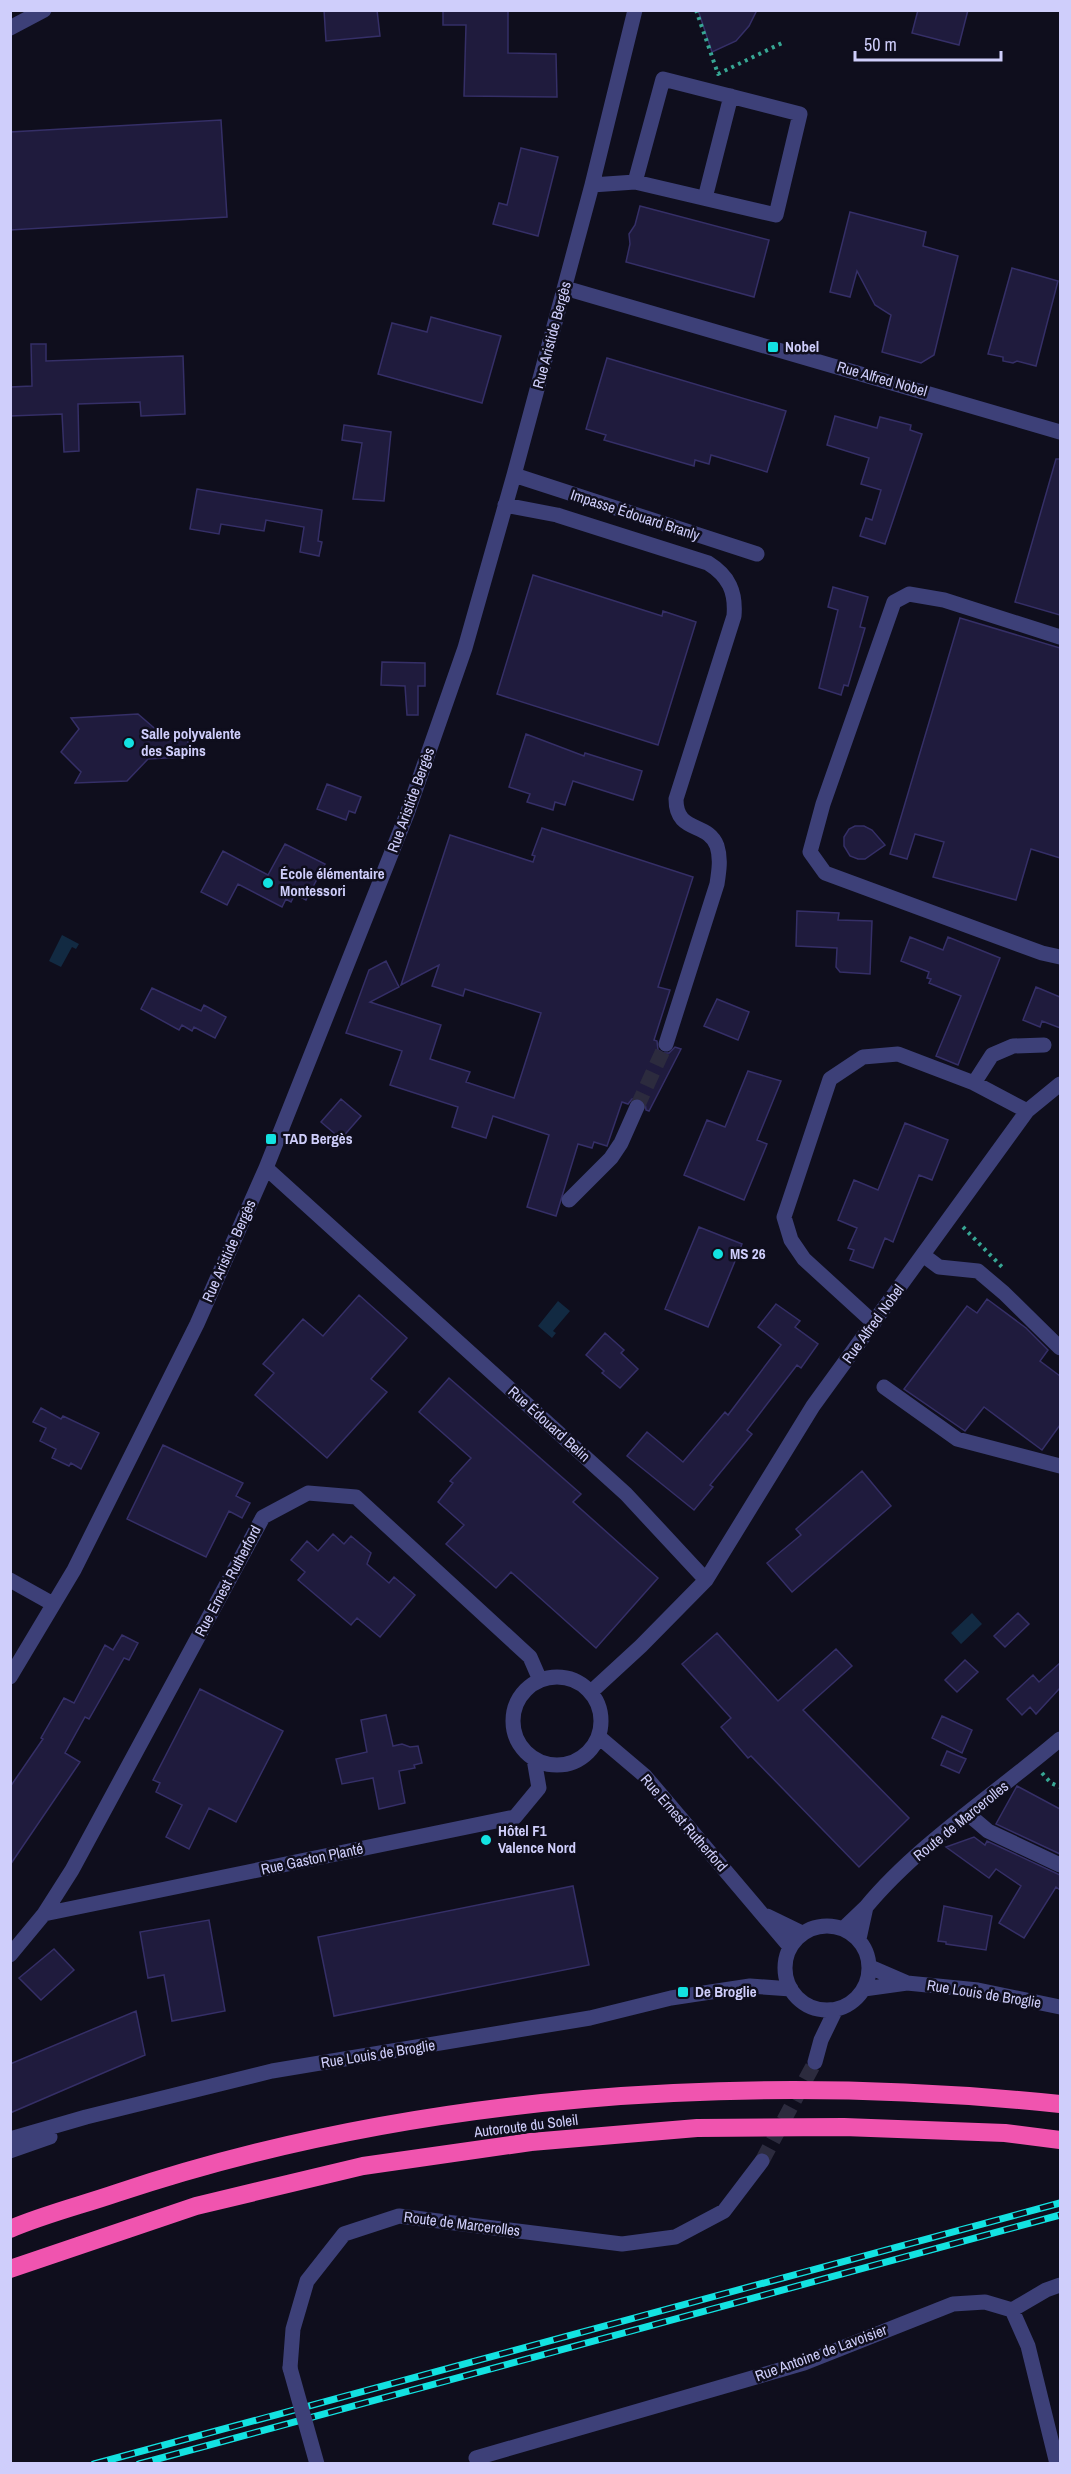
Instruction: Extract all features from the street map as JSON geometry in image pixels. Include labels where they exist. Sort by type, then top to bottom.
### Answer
[{"type":"highway","name":"Autoroute du Soleil","points":[[10,2229],[187,2170],[354,2130],[526,2105],[702,2091],[850,2090],[1060,2104]]},
{"type":"highway","name":"Autoroute du Soleil","points":[[10,2269],[196,2206],[363,2166],[531,2142],[697,2128],[833,2127],[1005,2133],[1060,2140]]},
{"type":"street","points":[[10,28],[45,10]]},
{"type":"street","name":"Rue Aristide Bergès","points":[[10,1677],[78,1561],[197,1324],[266,1168],[407,814],[465,648],[565,288],[635,10]]},
{"type":"street","points":[[592,185],[635,182],[776,215],[800,114],[663,79],[635,182]]},
{"type":"street","points":[[705,198],[731,96]]},
{"type":"street","name":"Rue Alfred Nobel","points":[[565,288],[1060,432]]},
{"type":"street","name":"Impasse Édouard Branly","points":[[514,475],[757,554]]},
{"type":"street","points":[[505,505],[557,515],[708,563],[719,571],[732,589],[734,616],[676,799],[676,812],[681,819],[710,835],[717,844],[720,861],[717,884],[666,1044]]},
{"type":"street","points":[[1060,637],[944,600],[909,594],[894,603],[823,804],[810,852],[825,873],[1042,953],[1060,957]]},
{"type":"street","points":[[974,1083],[992,1055],[1013,1046],[1044,1045]]},
{"type":"street","points":[[873,1323],[804,1259],[791,1240],[784,1217],[830,1079],[863,1057],[898,1054],[974,1083],[1027,1111]]},
{"type":"street","name":"Rue Alfred Nobel","points":[[706,1580],[813,1406],[1027,1111],[1060,1084]]},
{"type":"street","points":[[569,1200],[611,1158],[621,1143],[638,1107]]},
{"type":"street","name":"Rue Édouard Belin","points":[[266,1168],[626,1494],[706,1580]]},
{"type":"street","points":[[923,1255],[939,1267],[978,1271],[1060,1348]]},
{"type":"street","points":[[884,1387],[957,1439],[1060,1467]]},
{"type":"street","name":"Rue Ernest Rutherford","points":[[10,1954],[44,1914],[72,1870],[263,1517],[308,1493],[356,1497],[530,1657],[540,1680]]},
{"type":"street","points":[[10,1580],[53,1604]]},
{"type":"street","points":[[591,1692],[641,1646],[706,1580]]},
{"type":"street","points":[[557,1676],[576,1680],[591,1692],[601,1713],[599,1737],[588,1754],[572,1764],[552,1766],[534,1760],[519,1744],[512,1725],[523,1692],[540,1680],[557,1676]]},
{"type":"street","name":"Rue Ernest Rutherford","points":[[599,1737],[645,1776],[790,1947]]},
{"type":"street","name":"Route de Marcerolles","points":[[844,1928],[884,1886],[1060,1739]]},
{"type":"street","name":"Rue Gaston Planté","points":[[44,1914],[515,1817],[539,1788],[534,1760]]},
{"type":"street","points":[[968,1814],[988,1831],[1060,1865]]},
{"type":"street","name":"Route de Marcerolles","points":[[859,1939],[866,1907]]},
{"type":"street","name":"Rue Ernest Rutherford","points":[[762,1914],[802,1933]]},
{"type":"street","points":[[822,1925],[844,1928],[859,1939],[866,1951],[870,1967],[864,1989],[853,2001],[836,2009],[817,2008],[802,2002],[791,1989],[785,1969],[790,1947],[802,1933],[822,1925]]},
{"type":"street","name":"Rue Louis de Broglie","points":[[870,1967],[907,1983]]},
{"type":"street","name":"Rue Louis de Broglie","points":[[750,1986],[785,1969]]},
{"type":"street","name":"Rue Louis de Broglie","points":[[864,1989],[907,1983],[978,1990],[1060,2007]]},
{"type":"street","name":"Rue Louis de Broglie","points":[[10,2139],[86,2117],[272,2071],[567,2022],[671,1998],[750,1986],[791,1989]]},
{"type":"street","points":[[817,2008],[821,2040]]},
{"type":"street","points":[[815,2062],[821,2040],[836,2009]]},
{"type":"street","points":[[10,2151],[71,2129],[81,2124],[86,2117]]},
{"type":"street","name":"Route de Marcerolles","points":[[317,2463],[290,2368],[293,2329],[307,2281],[344,2234],[399,2216],[622,2244],[675,2237],[724,2211],[762,2161]]},
{"type":"street","points":[[1057,2463],[1028,2346],[1012,2310],[1060,2284]]},
{"type":"street","name":"Rue Antoine de Lavoisier","points":[[476,2458],[804,2363],[953,2304],[984,2302],[1012,2310]]},
{"type":"path","points":[[696,10],[718,74],[782,44]]},
{"type":"path","points":[[1032,1763],[1051,1783],[1060,1787]]},
{"type":"water","points":[[62,935],[79,944],[76,949],[72,947],[61,967],[49,961]]},
{"type":"water","points":[[558,1301],[570,1311],[553,1331],[556,1333],[552,1338],[538,1326]]},
{"type":"water","points":[[972,1613],[982,1624],[961,1644],[951,1633]]},
{"type":"building","points":[[324,10],[377,10],[380,36],[326,41]]},
{"type":"building","points":[[443,10],[508,10],[508,53],[556,54],[557,97],[464,96],[466,25],[443,25]]},
{"type":"building","points":[[698,10],[757,10],[749,26],[736,41],[712,52]]},
{"type":"building","points":[[918,10],[968,10],[959,45],[912,33]]},
{"type":"building","points":[[221,120],[227,217],[10,230],[10,132]]},
{"type":"building","points":[[521,148],[558,157],[538,236],[493,224],[499,203],[507,205]]},
{"type":"building","points":[[640,206],[769,240],[754,297],[626,262],[630,244],[629,234],[635,225]]},
{"type":"building","points":[[850,212],[926,232],[923,246],[958,256],[934,355],[921,363],[882,352],[891,315],[875,305],[857,271],[850,297],[830,292]]},
{"type":"building","points":[[1012,268],[1058,281],[1036,366],[1017,361],[1013,363],[1003,361],[1003,357],[988,354]]},
{"type":"building","points":[[431,317],[501,336],[482,403],[378,374],[392,323],[427,332]]},
{"type":"building","points":[[31,344],[46,344],[46,361],[183,356],[185,414],[141,416],[140,402],[78,404],[79,451],[64,452],[62,414],[10,416],[10,387],[32,386]]},
{"type":"building","points":[[607,358],[786,411],[767,472],[711,455],[709,464],[695,460],[694,466],[604,440],[606,435],[586,429]]},
{"type":"building","points":[[835,416],[877,428],[880,417],[911,425],[910,430],[922,434],[885,544],[860,536],[866,518],[872,520],[881,490],[861,484],[869,458],[827,445]]},
{"type":"building","points":[[344,425],[391,432],[384,501],[353,499],[362,443],[342,440]]},
{"type":"building","points":[[1056,459],[1060,459],[1060,615],[1015,602]]},
{"type":"building","points":[[197,489],[322,510],[318,541],[322,542],[319,556],[300,552],[304,527],[266,520],[264,531],[221,524],[219,534],[190,529]]},
{"type":"building","points":[[533,575],[662,616],[663,611],[696,622],[658,745],[497,694]]},
{"type":"building","points":[[833,587],[868,597],[860,627],[865,628],[848,686],[844,685],[841,695],[819,688],[838,610],[828,607]]},
{"type":"building","points":[[960,618],[1060,648],[1060,858],[1031,849],[1016,900],[933,877],[944,842],[915,834],[907,859],[890,854]]},
{"type":"building","points":[[382,662],[425,663],[425,686],[418,686],[418,715],[407,715],[405,686],[381,685]]},
{"type":"building","name":"Salle polyvalente des Sapins","points":[[138,714],[160,733],[182,732],[188,736],[188,752],[183,757],[148,759],[127,781],[75,783],[81,772],[61,752],[79,729],[71,718]]},
{"type":"building","points":[[526,734],[584,756],[585,753],[642,771],[633,800],[573,781],[565,805],[555,802],[553,810],[527,802],[530,794],[509,787]]},
{"type":"building","points":[[327,784],[361,797],[355,813],[349,811],[346,820],[317,809]]},
{"type":"building","points":[[864,826],[872,830],[885,845],[865,859],[850,856],[844,846],[844,837],[849,829]]},
{"type":"building","points":[[542,828],[693,877],[658,987],[670,990],[654,1040],[657,1041],[658,1050],[663,1053],[669,1053],[675,1047],[681,1049],[649,1111],[646,1110],[645,1102],[640,1098],[632,1099],[628,1104],[622,1102],[607,1146],[594,1142],[592,1148],[578,1144],[556,1216],[527,1207],[549,1135],[493,1116],[486,1138],[452,1127],[458,1107],[390,1085],[402,1051],[346,1033],[369,970],[386,961],[399,987],[370,1002],[441,1025],[430,1059],[470,1072],[466,1082],[514,1098],[541,1013],[465,989],[463,996],[432,986],[439,965],[401,985],[450,835],[533,862],[535,856],[532,855]]},
{"type":"building","points":[[285,844],[325,864],[306,900],[295,894],[291,902],[286,899],[282,907],[238,884],[227,905],[201,892],[223,851],[268,875]]},
{"type":"building","points":[[797,911],[839,913],[838,920],[872,921],[870,974],[840,972],[836,967],[837,948],[796,946]]},
{"type":"building","points":[[910,937],[943,950],[948,937],[1000,958],[958,1065],[936,1056],[961,996],[929,983],[931,979],[927,978],[929,972],[901,961]]},
{"type":"building","points":[[1036,987],[1060,997],[1060,1028],[1042,1021],[1040,1027],[1023,1020]]},
{"type":"building","points":[[152,988],[201,1011],[204,1005],[226,1017],[215,1038],[194,1027],[192,1031],[182,1025],[179,1030],[141,1009]]},
{"type":"building","points":[[717,999],[749,1012],[738,1040],[704,1026]]},
{"type":"building","points":[[748,1071],[781,1081],[757,1140],[767,1144],[744,1200],[684,1175],[707,1120],[725,1127]]},
{"type":"building","points":[[341,1099],[361,1116],[341,1139],[321,1122]]},
{"type":"building","points":[[905,1123],[948,1140],[932,1180],[919,1175],[893,1242],[885,1238],[873,1268],[850,1260],[854,1250],[848,1248],[857,1228],[838,1220],[854,1180],[878,1190]]},
{"type":"building","points":[[699,1227],[742,1244],[708,1327],[665,1309]]},
{"type":"building","points":[[359,1295],[407,1338],[371,1379],[387,1392],[327,1458],[255,1395],[274,1373],[263,1364],[303,1319],[323,1336]]},
{"type":"building","points":[[987,1299],[1026,1328],[1048,1350],[1040,1361],[1060,1376],[1060,1425],[1042,1450],[984,1407],[965,1431],[904,1389],[967,1306],[977,1313]]},
{"type":"building","points":[[776,1304],[800,1321],[795,1327],[818,1344],[801,1368],[797,1365],[747,1430],[752,1434],[710,1485],[713,1487],[694,1510],[627,1456],[647,1432],[683,1462],[725,1412],[728,1415],[781,1345],[758,1327]]},
{"type":"building","points":[[605,1333],[624,1350],[621,1353],[638,1369],[620,1388],[586,1355]]},
{"type":"building","points":[[449,1378],[581,1494],[573,1502],[658,1578],[596,1648],[511,1572],[496,1588],[446,1544],[464,1525],[438,1502],[453,1483],[450,1481],[471,1458],[419,1412]]},
{"type":"building","points":[[41,1408],[61,1419],[63,1416],[99,1433],[81,1469],[71,1463],[69,1466],[52,1458],[56,1449],[40,1441],[46,1428],[33,1422]]},
{"type":"building","points":[[163,1445],[243,1483],[236,1496],[250,1503],[242,1518],[229,1511],[206,1557],[127,1519]]},
{"type":"building","points":[[862,1471],[891,1506],[792,1592],[767,1563],[801,1535],[796,1529]]},
{"type":"building","points":[[333,1534],[344,1544],[351,1536],[371,1553],[367,1564],[389,1583],[394,1577],[415,1595],[380,1637],[357,1618],[351,1625],[298,1580],[305,1572],[291,1560],[307,1541],[318,1551]]},
{"type":"building","points":[[1018,1613],[1029,1624],[1005,1647],[994,1636]]},
{"type":"building","points":[[717,1633],[778,1701],[836,1649],[852,1666],[803,1710],[909,1818],[859,1867],[751,1756],[748,1758],[721,1727],[731,1718],[682,1664]]},
{"type":"building","points":[[122,1635],[138,1643],[129,1660],[124,1658],[89,1719],[85,1717],[65,1753],[80,1762],[10,1865],[10,1787],[43,1739],[41,1738],[64,1698],[74,1703],[105,1645],[113,1650]]},
{"type":"building","points":[[965,1660],[978,1672],[957,1692],[945,1680]]},
{"type":"building","points":[[1060,1663],[1060,1688],[1036,1714],[1030,1707],[1022,1715],[1007,1699],[1033,1675],[1039,1682]]},
{"type":"building","points":[[200,1689],[283,1731],[236,1822],[209,1808],[189,1849],[166,1837],[182,1805],[156,1792],[160,1783],[153,1780]]},
{"type":"building","points":[[386,1715],[393,1746],[402,1744],[410,1747],[418,1746],[422,1763],[414,1765],[415,1768],[399,1771],[405,1803],[379,1809],[373,1778],[342,1784],[336,1759],[367,1752],[361,1720]]},
{"type":"building","points":[[942,1716],[972,1730],[962,1753],[932,1738]]},
{"type":"building","points":[[947,1751],[966,1759],[959,1773],[941,1765]]},
{"type":"building","points":[[1017,1786],[1060,1809],[1060,1854],[996,1824]]},
{"type":"building","points":[[974,1837],[985,1845],[987,1841],[1060,1875],[1060,1890],[1056,1887],[1024,1938],[999,1923],[1021,1886],[996,1869],[989,1878],[946,1847]]},
{"type":"building","points":[[573,1886],[589,1965],[334,2016],[318,1937]]},
{"type":"building","points":[[944,1906],[992,1916],[986,1950],[938,1941]]},
{"type":"building","points":[[209,1920],[225,2011],[172,2021],[164,1975],[148,1978],[140,1932]]},
{"type":"building","points":[[54,1949],[74,1970],[41,2000],[19,1978]]},
{"type":"building","points":[[136,2011],[145,2055],[10,2113],[10,2064]]},
{"type":"tunnel","points":[[637,1107],[666,1044]]},
{"type":"tunnel","points":[[762,2161],[815,2062]]},
{"type":"railway","points":[[94,2464],[1060,2203]]},
{"type":"railway","points":[[139,2464],[1060,2215]]},
{"type":"place","name":"Nobel","points":[[773,347]]},
{"type":"place","name":"Salle polyvalente des Sapins","points":[[129,743]]},
{"type":"place","name":"École élémentaire Montessori","points":[[268,883]]},
{"type":"place","name":"TAD Bergès","points":[[271,1139]]},
{"type":"place","name":"MS 26","points":[[718,1254]]},
{"type":"place","name":"Hôtel F1 Valence Nord","points":[[486,1840]]},
{"type":"place","name":"De Broglie","points":[[683,1992]]}]
